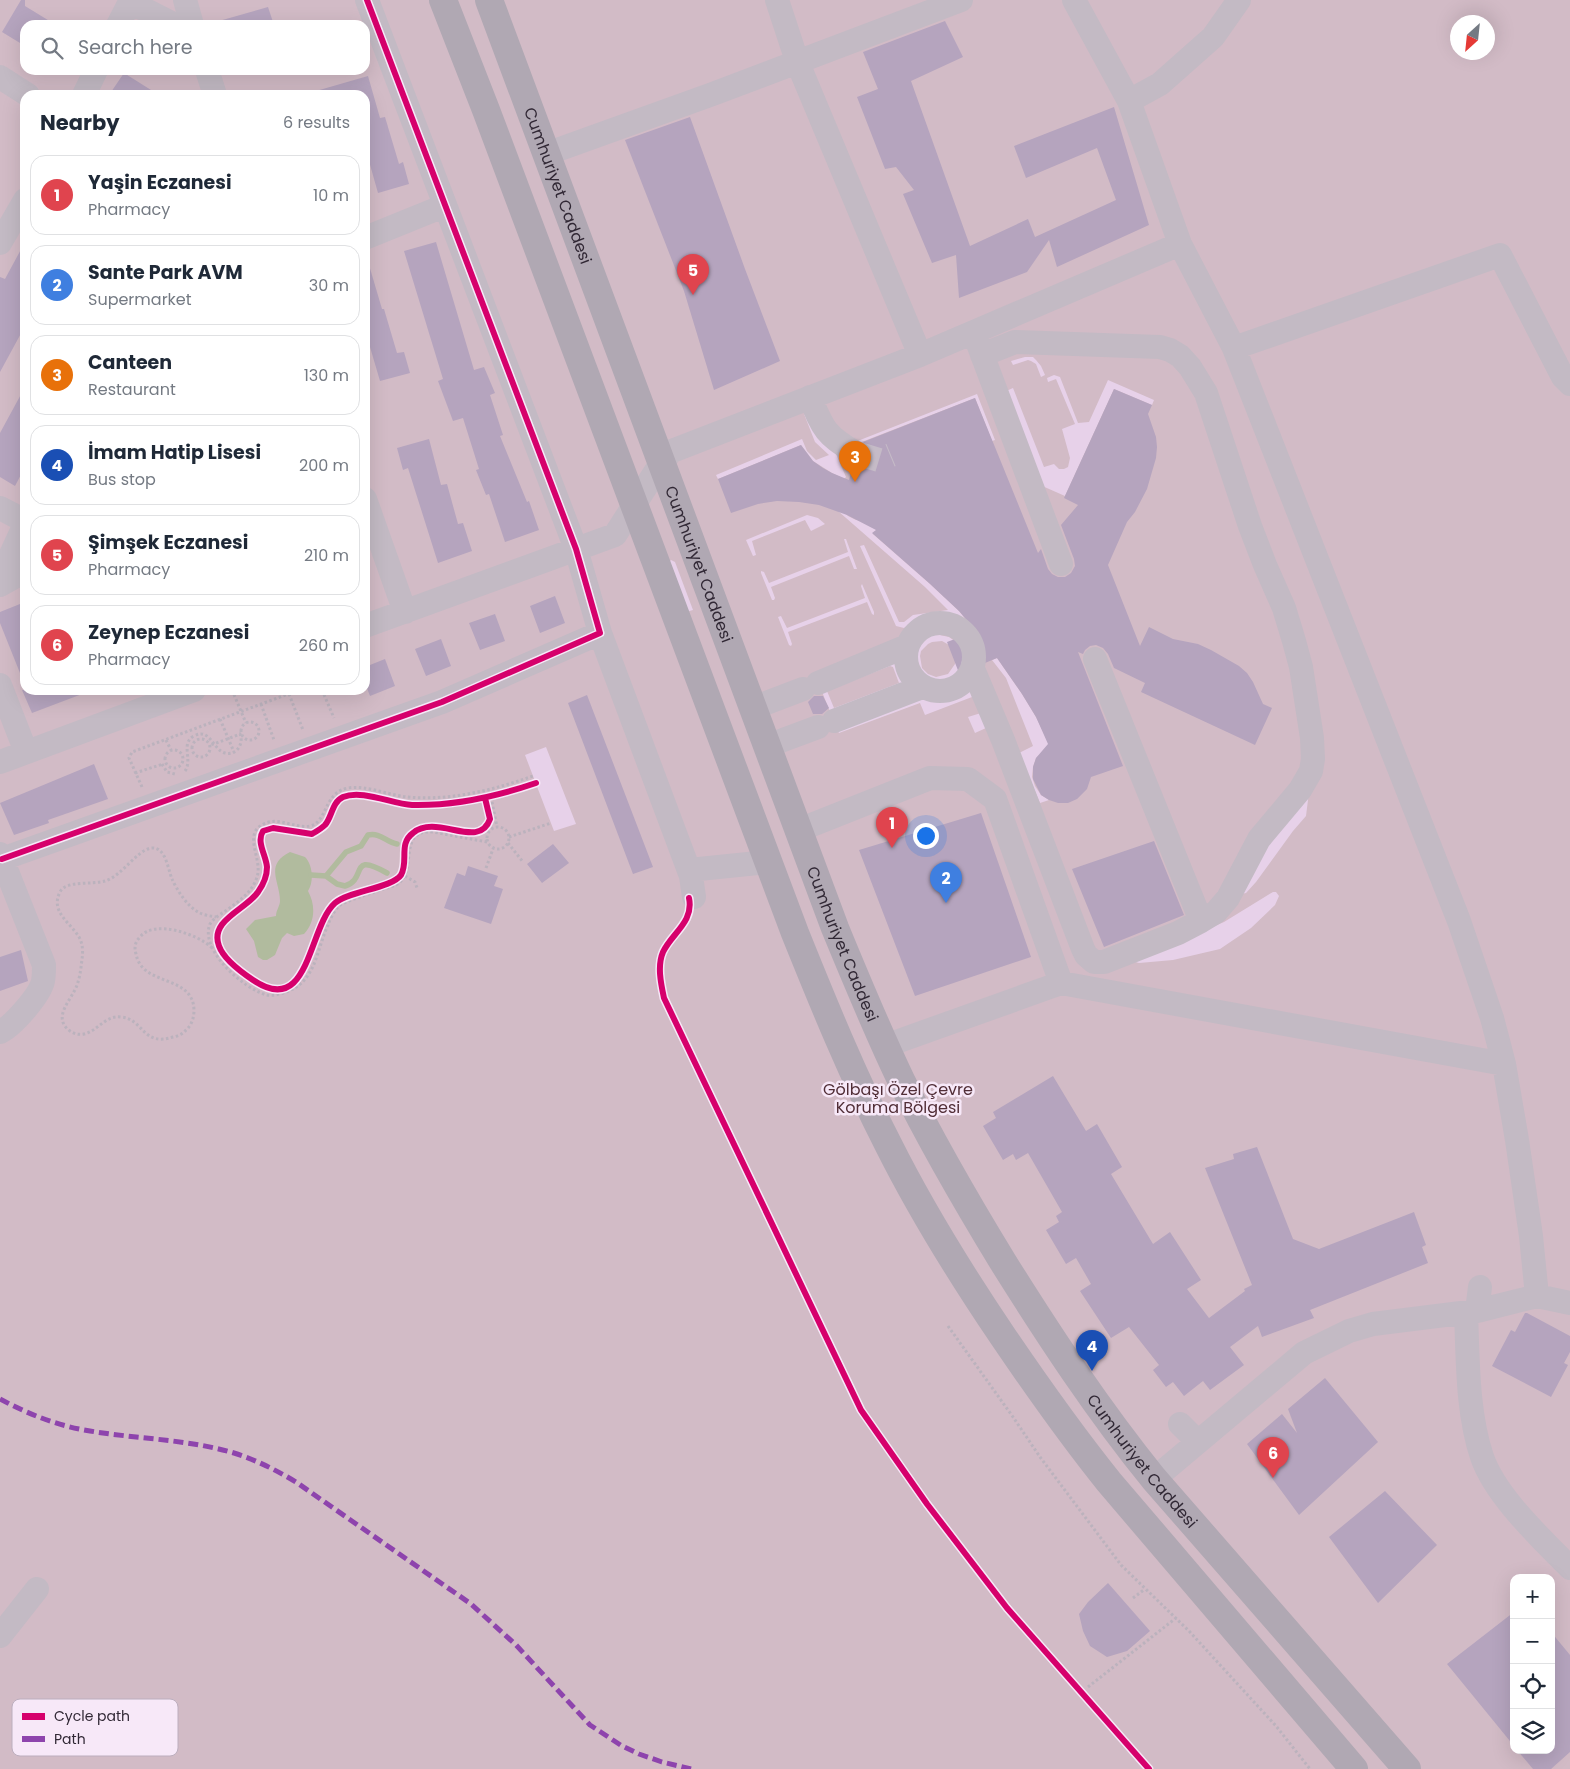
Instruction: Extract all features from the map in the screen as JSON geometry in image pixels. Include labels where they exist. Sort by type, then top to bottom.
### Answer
[{"type":"main road","points":[[443,0],[768,862],[828,1013],[857,1081],[892,1153],[966,1282],[1047,1402],[1092,1461],[1354,1769]]},
{"type":"main road","name":"Cumhuriyet Caddesi","points":[[489,0],[839,936],[885,1046],[936,1149],[1036,1316],[1093,1400],[1154,1479],[1407,1769]]},
{"type":"street","points":[[185,0],[191,20]]},
{"type":"street","points":[[367,0],[576,549],[600,633],[689,870],[694,897]]},
{"type":"street","points":[[777,0],[797,61],[920,355]]},
{"type":"street","points":[[546,154],[710,95],[961,0]]},
{"type":"street","points":[[1074,0],[1130,101],[1180,244],[1234,348],[1459,921],[1492,1018],[1504,1064],[1519,1150],[1537,1296]]},
{"type":"street","points":[[1130,101],[1160,84],[1214,38],[1239,0]]},
{"type":"street","points":[[120,20],[130,1],[166,20]]},
{"type":"street","points":[[86,90],[94,75]]},
{"type":"street","points":[[209,75],[214,90]]},
{"type":"street","points":[[0,77],[20,90]]},
{"type":"street","points":[[370,236],[444,206]]},
{"type":"street","points":[[0,243],[20,209]]},
{"type":"street","points":[[370,624],[615,535],[661,463],[672,451],[920,355],[1180,244]]},
{"type":"street","points":[[1234,348],[1500,255],[1563,377],[1570,384]]},
{"type":"street","points":[[973,332],[1061,564]]},
{"type":"street","points":[[973,669],[1003,740],[1086,955],[1094,962],[1104,962],[1178,933],[1216,912],[1228,898],[1259,839],[1300,790],[1311,771],[1313,759],[1312,738],[1304,686],[1294,641],[1284,608],[1250,526],[1232,474],[1219,427],[1206,393],[1190,367],[1180,356],[1160,347],[1015,342],[982,355]]},
{"type":"street","points":[[810,398],[828,434],[856,453]]},
{"type":"street","points":[[0,508],[20,520]]},
{"type":"street","points":[[370,513],[405,612]]},
{"type":"street","points":[[0,578],[20,534]]},
{"type":"street","points":[[0,585],[20,574]]},
{"type":"street","points":[[940,623],[954,626],[966,635],[973,647],[973,669],[961,685],[952,690],[936,692],[922,687],[911,676],[906,654],[907,646],[914,635],[926,626],[940,623]]},
{"type":"street","points":[[0,1032],[8,1029],[26,1010],[43,983],[44,965],[1,857],[442,702],[600,633]]},
{"type":"street","points":[[753,708],[907,646]]},
{"type":"street","points":[[1095,659],[1200,921]]},
{"type":"street","points":[[0,686],[26,752]]},
{"type":"street","points":[[767,746],[922,687]]},
{"type":"street","points":[[0,762],[180,695]]},
{"type":"street","points":[[799,830],[930,778],[968,779],[995,799],[1061,982]]},
{"type":"street","points":[[689,870],[768,862]]},
{"type":"street","points":[[885,1046],[939,1033],[1061,982],[1504,1064]]},
{"type":"street","points":[[1480,1287],[1471,1312],[1470,1391],[1475,1430],[1483,1459],[1505,1496],[1520,1515],[1570,1568]]},
{"type":"street","points":[[1154,1479],[1304,1353],[1349,1331],[1373,1324],[1471,1312],[1537,1296],[1570,1303]]},
{"type":"street","points":[[1180,1424],[1198,1442]]},
{"type":"street","points":[[0,1636],[37,1590]]},
{"type":"path","points":[[234,695],[246,723]]},
{"type":"path","points":[[147,788],[141,787],[135,773],[129,758],[132,752],[286,695]]},
{"type":"path","points":[[289,695],[305,735]]},
{"type":"path","points":[[324,695],[334,718],[333,722]]},
{"type":"path","points":[[261,704],[276,745]]},
{"type":"path","points":[[220,720],[236,760]]},
{"type":"path","points":[[171,750],[165,757],[164,763],[167,772],[180,774],[187,768],[189,763],[187,754],[189,741],[200,734],[208,736],[217,748],[224,753],[234,752],[242,742],[240,734],[241,727],[246,723],[252,722],[260,730],[258,736],[250,741],[244,739],[240,734]]},
{"type":"path","points":[[192,752],[196,737],[193,729]]},
{"type":"path","points":[[210,745],[240,734]]},
{"type":"path","points":[[192,752],[198,757],[209,753],[210,745],[206,739],[196,737]]},
{"type":"path","points":[[164,763],[170,767],[178,766],[182,762],[182,756],[179,752],[171,750],[166,740]]},
{"type":"path","points":[[182,756],[192,752]]},
{"type":"path","points":[[135,773],[164,763]]},
{"type":"path","points":[[526,786],[534,780]]},
{"type":"path","points":[[212,948],[209,936],[210,925],[216,917],[247,894],[258,876],[260,865],[253,841],[256,828],[274,820],[312,826],[318,823],[331,799],[338,792],[346,788],[363,789],[406,797],[456,796],[534,780]]},
{"type":"path","points":[[481,831],[486,828],[490,819],[490,811],[485,798],[499,795]]},
{"type":"path","points":[[263,851],[260,838],[263,831],[274,828],[312,834],[324,826],[337,802],[342,798],[350,796]]},
{"type":"path","points":[[491,797],[497,827]]},
{"type":"path","points":[[381,799],[411,805],[475,800]]},
{"type":"path","points":[[509,837],[551,823]]},
{"type":"path","points":[[252,979],[270,990],[280,989],[295,981],[304,969],[319,926],[333,904],[344,897],[380,886],[398,877],[403,868],[404,846],[408,837],[414,832],[423,826],[429,825],[471,832]]},
{"type":"path","points":[[497,827],[506,831],[509,837],[508,843],[500,850],[493,849],[487,842],[486,837],[489,831],[497,827]]},
{"type":"path","points":[[216,917],[197,912],[191,906],[173,881],[165,858],[156,849],[152,848],[145,851],[111,879],[62,888],[58,894],[57,907],[61,916],[79,937],[82,946],[80,977],[76,988],[64,1007],[62,1016],[64,1024],[70,1031],[76,1034],[84,1034],[114,1017],[122,1017],[132,1020],[149,1036],[158,1039],[178,1036],[186,1031],[191,1025],[194,1016],[192,999],[185,989],[148,973],[136,958],[136,942],[142,934],[149,930],[173,930],[196,937],[208,943],[218,960],[259,992],[275,996],[287,992],[300,986],[308,977],[330,920],[339,906],[396,885],[403,880],[408,869],[409,847],[414,838],[422,833],[434,832],[487,842]]},
{"type":"path","points":[[508,843],[523,862]]},
{"type":"path","points":[[486,868],[493,849]]},
{"type":"path","points":[[406,876],[415,882],[417,888]]},
{"type":"path","points":[[225,920],[253,899]]},
{"type":"path","points":[[217,941],[222,952],[239,970]]},
{"type":"path","points":[[948,1326],[1040,1457],[1121,1565],[1189,1630],[1276,1726],[1310,1769]]},
{"type":"path","points":[[1133,1598],[1145,1589]]},
{"type":"path","points":[[1088,1687],[1176,1618]]},
{"type":"green space","name":"Gölbaşı Özel Çevre Koruma Bölgesi","points":[[0,0],[1570,0],[1570,1769],[0,1769]]},
{"type":"shaded area","points":[[1033,357],[1041,366],[1045,375],[1041,377],[1036,364],[1031,361],[1028,360],[1013,365],[1011,361]]},
{"type":"shaded area","points":[[1054,375],[1060,377],[1078,423],[1089,422],[1108,380],[1154,400],[1152,405],[1114,389],[1065,496],[1040,485],[1004,392],[1013,388],[1044,467],[1054,464],[1059,469],[1064,469],[1068,467],[1070,458],[1062,429],[1075,424],[1056,379],[1048,382],[1047,378]]},
{"type":"shaded area","points":[[977,394],[995,440],[992,441],[975,398],[859,443],[855,442]]},
{"type":"shaded area","points":[[804,414],[833,447],[846,477],[844,479],[813,461],[801,445],[718,479],[716,475],[802,439],[807,451],[816,460],[829,455],[815,442]]},
{"type":"shaded area","points":[[842,510],[856,520],[864,521],[878,528],[873,534],[959,611],[975,631],[970,633],[953,615],[918,619],[904,628],[896,626],[860,546],[864,545],[899,622],[904,622],[913,615],[948,610],[925,587],[838,511]]},
{"type":"shaded area","points":[[807,515],[818,518],[825,524],[811,531],[805,520],[752,541],[756,555],[753,556],[746,540]]},
{"type":"shaded area","points":[[844,539],[846,539],[857,569],[854,569],[849,556],[771,587],[775,598],[772,600],[761,571],[764,572],[769,583],[848,552]]},
{"type":"shaded area","points":[[671,560],[675,562],[693,610],[686,612],[669,562]]},
{"type":"shaded area","points":[[862,584],[874,615],[867,602],[788,632],[792,644],[791,646],[789,645],[778,617],[781,616],[787,628],[865,598]]},
{"type":"shaded area","points":[[935,634],[949,637],[956,642],[963,659],[961,668],[956,676],[948,681],[939,683],[929,681],[921,676],[916,668],[914,658],[916,648],[926,638]],"holes":[[[942,641],[951,646],[956,660],[948,674],[936,677],[928,674],[922,668],[921,651],[928,644]]]},
{"type":"shaded area","points":[[997,658],[1036,717],[1050,746],[1036,758],[1033,767],[1032,777],[1035,786],[1041,795],[1049,800],[1040,803],[1019,753],[1033,746],[1006,678],[992,660]]},
{"type":"shaded area","points":[[893,662],[898,668],[903,685],[831,714],[820,687]],"holes":[[[890,666],[893,667],[899,683],[834,708],[827,691]]]},
{"type":"shaded area","points":[[970,690],[972,697],[925,715],[920,703],[839,733],[836,727],[922,696],[931,699],[951,698]]},
{"type":"shaded area","points":[[981,713],[986,728],[975,733],[968,717]]},
{"type":"shaded area","points":[[546,747],[576,824],[554,831],[525,755]]},
{"type":"shaded area","points":[[1309,792],[1306,816],[1256,882],[1246,893],[1241,894],[1263,845]]},
{"type":"shaded area","points":[[290,852],[305,857],[310,864],[312,878],[308,891],[313,908],[312,919],[304,934],[294,936],[287,933],[282,938],[275,955],[267,960],[263,960],[258,957],[254,941],[246,929],[255,920],[276,916],[280,901],[275,868],[277,862]]},
{"type":"shaded area","points":[[1276,892],[1279,896],[1275,905],[1251,928],[1220,949],[1173,960],[1139,963],[1132,961],[1224,922]]},
{"type":"building","points":[[21,0],[25,0],[25,6],[48,20],[20,20],[20,43],[2,32]]},
{"type":"building","points":[[268,7],[272,20],[222,20]]},
{"type":"building","points":[[945,21],[963,57],[911,81],[970,246],[1028,219],[1035,237],[1116,200],[1097,148],[1026,178],[1014,146],[1114,107],[1149,225],[1057,267],[1049,240],[1027,272],[959,298],[956,255],[932,263],[903,194],[914,190],[896,167],[885,169],[857,97],[878,89],[863,52]]},
{"type":"building","points":[[123,75],[127,75],[151,90],[112,90]]},
{"type":"building","points":[[368,76],[380,118],[385,117],[399,164],[403,162],[409,184],[378,193],[370,165],[370,90],[319,90]]},
{"type":"building","points":[[690,117],[780,361],[714,390],[684,291],[625,140]]},
{"type":"building","points":[[436,242],[474,370],[484,367],[495,393],[490,395],[503,435],[500,436],[527,502],[529,501],[539,530],[505,542],[489,494],[486,495],[476,470],[479,469],[463,418],[453,421],[438,381],[443,379],[404,251]]},
{"type":"building","points":[[20,251],[20,335],[0,372],[0,277],[5,279]]},
{"type":"building","points":[[370,268],[397,353],[404,352],[410,373],[380,381],[370,347]]},
{"type":"building","points":[[1114,389],[1152,405],[1148,414],[1156,437],[1156,458],[1147,489],[1135,512],[1127,522],[1108,565],[1140,646],[1149,627],[1173,639],[1198,644],[1211,650],[1239,666],[1247,673],[1263,704],[1272,708],[1255,745],[1141,692],[1145,683],[1114,668],[1103,648],[1096,645],[1090,646],[1083,654],[1078,652],[1123,766],[1091,777],[1087,789],[1077,799],[1068,803],[1058,803],[1041,795],[1033,779],[1033,767],[1036,758],[1048,744],[1036,717],[1022,694],[997,658],[985,663],[975,655],[968,656],[962,661],[959,673],[947,642],[976,631],[959,611],[872,533],[876,530],[847,515],[819,505],[799,502],[777,501],[758,504],[731,513],[718,479],[801,445],[813,461],[832,473],[849,480],[853,466],[862,465],[868,460],[870,453],[868,447],[863,442],[975,398],[1038,553],[1041,549],[1048,569],[1052,574],[1058,577],[1065,577],[1071,573],[1075,566],[1061,525],[1078,505],[1064,498]]},
{"type":"building","points":[[20,396],[20,476],[15,486],[0,477],[0,433]]},
{"type":"building","points":[[429,439],[441,485],[447,484],[458,524],[463,523],[472,551],[438,563],[408,468],[403,470],[397,448]]},
{"type":"building","points":[[555,596],[565,623],[540,633],[530,606]]},
{"type":"building","points":[[20,604],[20,673],[0,623],[0,612]]},
{"type":"building","points":[[495,614],[505,641],[480,650],[469,623]]},
{"type":"building","points":[[441,639],[451,666],[426,676],[415,649]]},
{"type":"building","points":[[385,659],[395,686],[370,696],[370,665]]},
{"type":"building","points":[[24,695],[79,695],[32,713]]},
{"type":"building","points":[[587,695],[653,867],[633,874],[568,703]]},
{"type":"building","points":[[814,696],[823,696],[829,708],[822,714],[813,714],[808,702]]},
{"type":"building","points":[[94,764],[108,799],[48,820],[49,823],[14,835],[0,803]]},
{"type":"building","points":[[981,813],[1031,957],[915,996],[859,850]]},
{"type":"building","points":[[1154,841],[1184,915],[1104,947],[1072,869]]},
{"type":"building","points":[[553,844],[569,863],[542,883],[527,864]]},
{"type":"building","points":[[468,866],[498,876],[494,886],[503,889],[491,924],[444,908],[457,873],[465,876]]},
{"type":"building","points":[[21,950],[28,981],[0,991],[0,957]]},
{"type":"building","points":[[1053,1076],[1086,1131],[1097,1124],[1122,1167],[1111,1174],[1153,1244],[1170,1232],[1201,1280],[1187,1289],[1209,1318],[1245,1291],[1244,1289],[1252,1285],[1205,1168],[1234,1159],[1233,1154],[1257,1147],[1293,1239],[1319,1249],[1414,1212],[1426,1245],[1422,1247],[1428,1263],[1310,1310],[1314,1318],[1262,1337],[1258,1326],[1230,1347],[1244,1365],[1210,1390],[1203,1381],[1184,1396],[1173,1382],[1166,1387],[1153,1370],[1159,1365],[1129,1327],[1111,1338],[1080,1291],[1091,1284],[1076,1258],[1066,1264],[1046,1230],[1059,1222],[1056,1216],[1062,1212],[1028,1153],[1016,1160],[1013,1154],[1003,1160],[983,1126],[996,1118],[993,1112]]},
{"type":"building","points":[[1525,1313],[1570,1336],[1570,1352],[1564,1363],[1568,1365],[1551,1397],[1492,1366],[1511,1330],[1515,1332]]},
{"type":"building","points":[[1325,1378],[1378,1442],[1299,1515],[1247,1444],[1282,1414],[1297,1433],[1288,1409]]},
{"type":"building","points":[[1385,1491],[1437,1545],[1378,1603],[1329,1537]]},
{"type":"building","points":[[1108,1583],[1150,1631],[1127,1651],[1107,1657],[1090,1646],[1083,1631],[1079,1614],[1088,1602]]},
{"type":"building","points":[[1510,1615],[1510,1741],[1447,1664]]},
{"type":"building","points":[[1555,1637],[1570,1655],[1570,1752],[1551,1769],[1533,1769],[1520,1754],[1555,1754]]},
{"type":"waterway","points":[[326,876],[346,852],[361,846],[368,835],[380,836],[397,844]]},
{"type":"waterway","points":[[311,875],[326,876],[337,884],[345,886],[352,883],[363,866],[375,867],[387,873]]},
{"type":"tunnel","points":[[856,453],[879,460],[891,455]]},
{"type":"marked path","points":[[0,1399],[21,1410],[66,1426],[108,1434],[216,1448],[250,1459],[281,1473],[471,1604],[516,1645],[590,1725],[622,1746],[639,1754],[691,1769]]},
{"type":"cycle path","points":[[2,859],[442,702],[600,633],[576,549],[367,0]]},
{"type":"cycle path","points":[[485,798],[490,819],[485,828],[477,832],[434,827],[423,828],[413,833],[406,842],[401,875],[389,883],[350,895],[335,903],[326,915],[305,965],[297,979],[286,988],[272,989],[253,980],[233,965],[221,951],[217,937],[219,929],[224,922],[253,898],[264,880],[267,867],[261,844],[263,831],[273,828],[312,834],[325,825],[339,799],[351,795],[368,796],[412,805],[444,804],[490,796],[536,783]]},
{"type":"cycle path","points":[[689,898],[690,906],[685,921],[667,945],[661,957],[660,975],[664,998],[861,1410],[927,1504],[1007,1608],[1149,1769]]},
{"type":"place","name":"Şimşek Eczanesi","points":[[693,295]]},
{"type":"place","name":"Canteen","points":[[855,482]]},
{"type":"place","name":"Yaşin Eczanesi","points":[[892,848]]},
{"type":"place","name":"Sante Park AVM","points":[[946,903]]},
{"type":"place","name":"İmam Hatip Lisesi","points":[[1092,1371]]},
{"type":"place","name":"Zeynep Eczanesi","points":[[1273,1478]]}]
